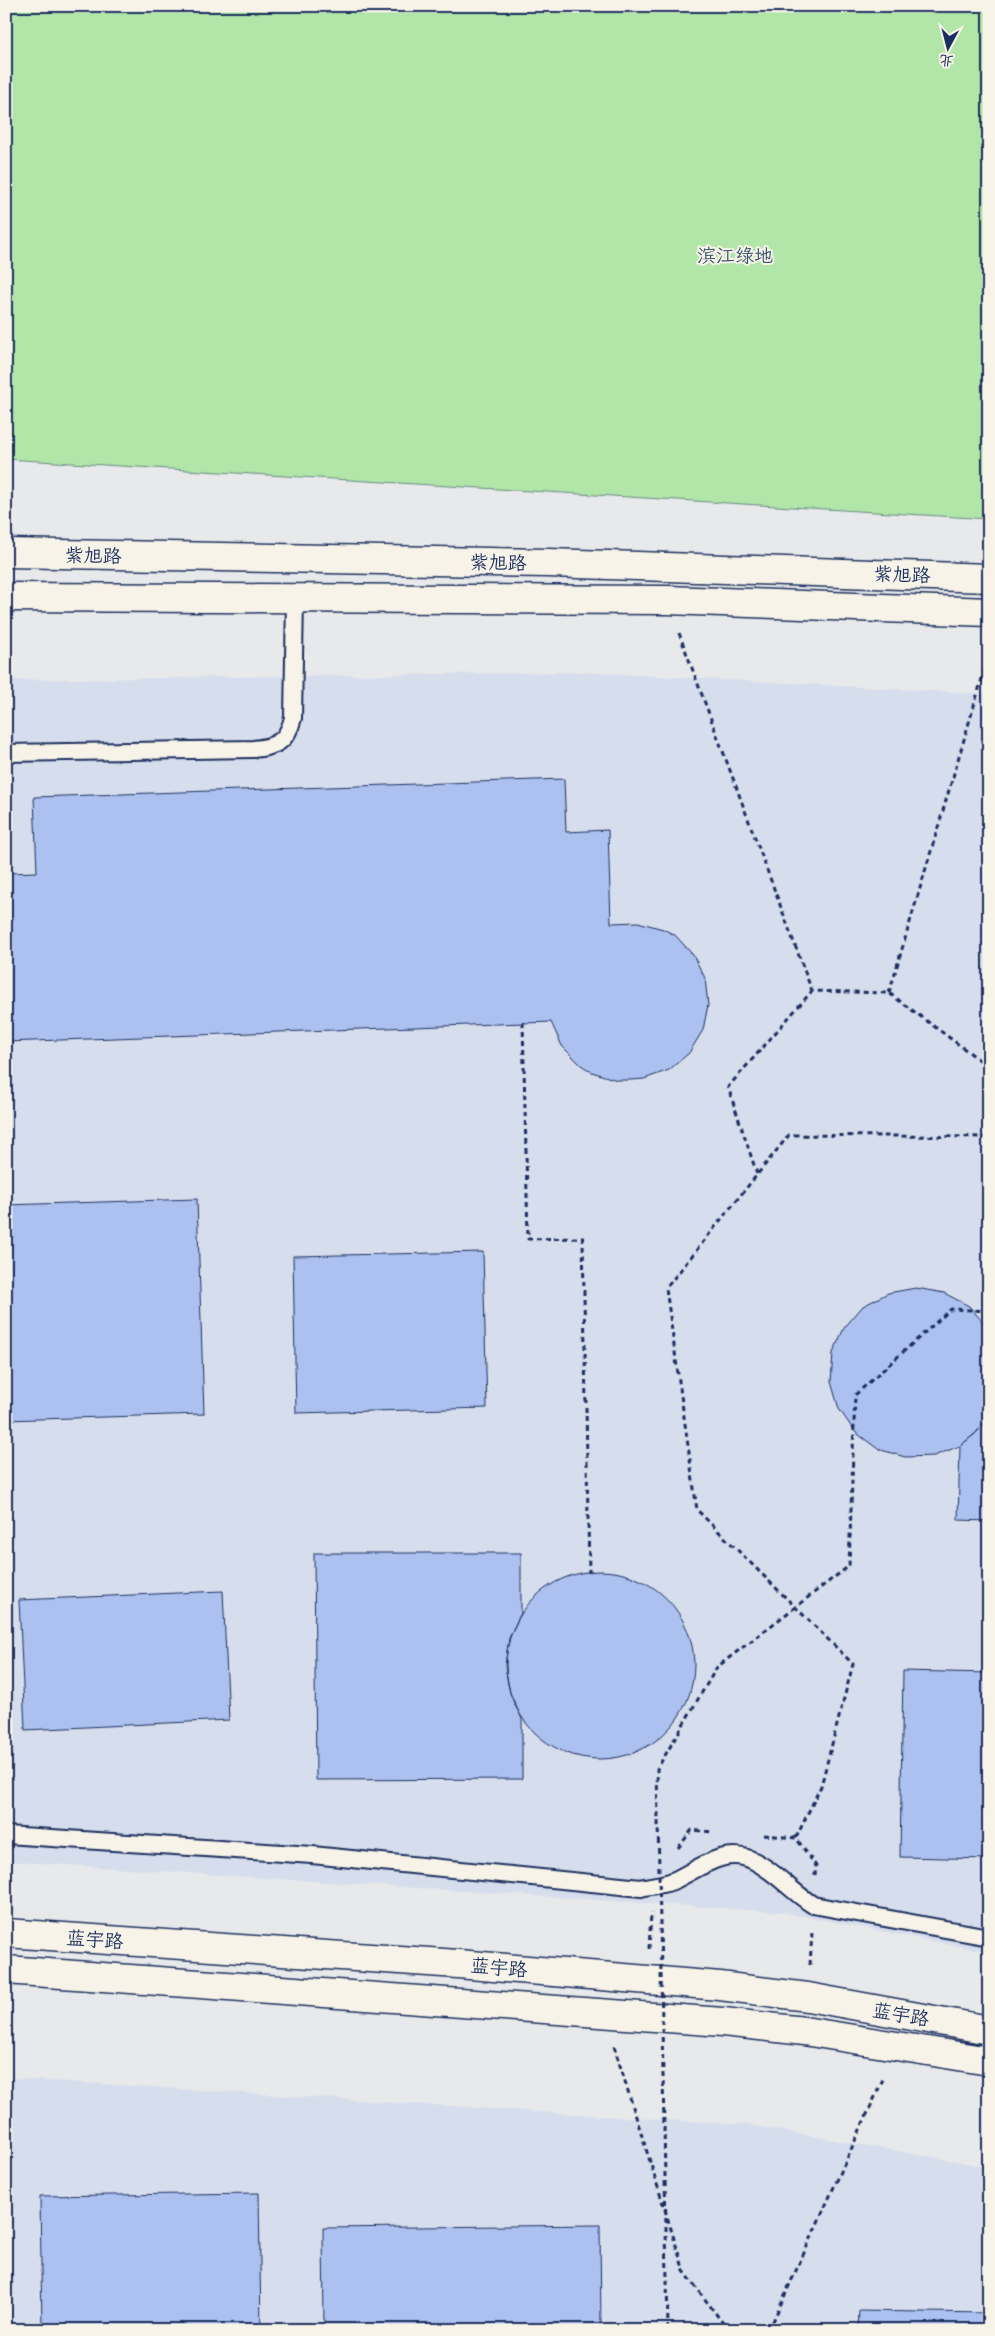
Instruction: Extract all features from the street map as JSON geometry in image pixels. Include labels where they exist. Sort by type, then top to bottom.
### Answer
[{"type":"main road","name":"紫旭路","points":[[6,554],[549,562],[989,578]]},
{"type":"main road","name":"紫旭路","points":[[6,597],[667,600],[989,612]]},
{"type":"main road","name":"蓝宇路","points":[[6,1933],[458,1964],[720,1986],[808,1997],[989,2030]]},
{"type":"main road","name":"蓝宇路","points":[[6,1970],[604,2014],[804,2031],[989,2061]]},
{"type":"lane","points":[[6,753],[253,749],[268,748],[278,743],[289,733],[293,718],[294,598]]},
{"type":"lane","points":[[6,1835],[312,1855],[641,1888],[673,1881],[711,1861],[726,1856],[739,1857],[753,1860],[766,1868],[813,1905],[989,1937]]},
{"type":"path","points":[[667,600],[812,991]]},
{"type":"path","points":[[889,992],[989,655]]},
{"type":"path","points":[[757,1174],[728,1087],[812,991],[889,992],[989,1067]]},
{"type":"path","points":[[523,1022],[528,1239],[583,1238],[589,1573]]},
{"type":"path","points":[[796,1838],[821,1786],[853,1664],[697,1510],[666,1288],[788,1134],[989,1137]]},
{"type":"path","points":[[668,2330],[657,1769],[717,1667],[849,1566],[855,1395],[951,1309],[989,1311]]},
{"type":"path","points":[[675,1851],[692,1830],[720,1832]]},
{"type":"path","points":[[758,1835],[796,1838],[816,1866],[808,1997]]},
{"type":"path","points":[[653,1878],[664,1864]]},
{"type":"path","points":[[649,1958],[652,1908]]},
{"type":"path","points":[[604,2014],[684,2271],[728,2330]]},
{"type":"path","points":[[769,2330],[899,2045]]},
{"type":"shaded area","points":[[583,672],[989,694],[989,1952],[781,1912],[6,1861],[6,680]]},
{"type":"shaded area","points":[[6,2078],[749,2125],[989,2167],[989,2330],[6,2330]]},
{"type":"green space","name":"滨江绿地","points":[[6,6],[989,6],[989,519],[6,459]]},
{"type":"building","points":[[564,779],[566,832],[608,830],[611,923],[638,922],[663,929],[675,935],[693,955],[705,978],[708,1005],[703,1030],[689,1053],[669,1070],[644,1079],[631,1080],[617,1080],[592,1072],[581,1065],[562,1046],[551,1022],[6,1042],[6,873],[37,872],[34,797]]},
{"type":"building","points":[[197,1199],[204,1414],[6,1420],[6,1205]]},
{"type":"building","points":[[483,1252],[487,1408],[296,1413],[293,1256]]},
{"type":"building","points":[[916,1288],[944,1293],[969,1306],[988,1328],[989,1417],[976,1433],[960,1446],[934,1456],[905,1457],[878,1449],[855,1432],[839,1409],[831,1382],[833,1353],[844,1328],[863,1306],[888,1293]]},
{"type":"building","points":[[989,1417],[989,1521],[958,1520],[960,1446],[976,1433]]},
{"type":"building","points":[[314,1553],[521,1553],[521,1613],[509,1638],[505,1666],[510,1693],[522,1719],[522,1779],[316,1780]]},
{"type":"building","points":[[600,1571],[627,1575],[644,1582],[666,1599],[683,1621],[690,1638],[694,1665],[690,1692],[683,1709],[666,1731],[644,1748],[627,1755],[600,1759],[573,1755],[556,1748],[534,1731],[517,1709],[510,1692],[506,1665],[510,1638],[517,1621],[534,1599],[556,1582],[573,1575]]},
{"type":"building","points":[[223,1591],[229,1720],[25,1730],[19,1600]]},
{"type":"building","points":[[903,1671],[989,1673],[989,1859],[900,1857]]},
{"type":"building","points":[[259,2193],[261,2330],[42,2330],[40,2196]]},
{"type":"building","points":[[600,2225],[601,2330],[324,2330],[323,2228]]},
{"type":"building","points":[[859,2311],[989,2313],[989,2330],[858,2330]]}]
